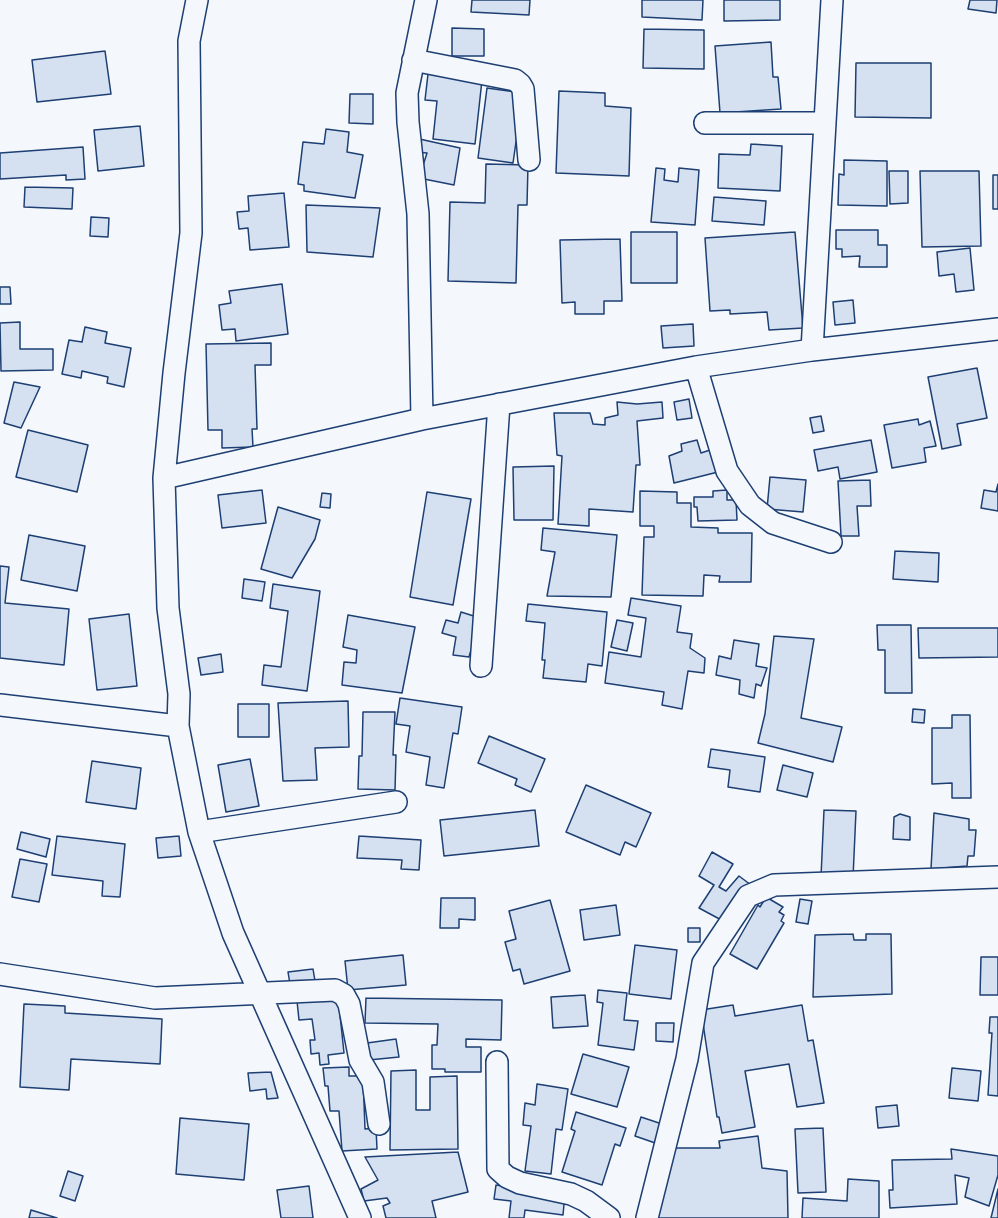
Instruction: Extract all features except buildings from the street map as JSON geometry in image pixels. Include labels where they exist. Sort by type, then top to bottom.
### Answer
[{"type":"street","points":[[197,0],[189,40],[191,233],[164,478],[168,608],[179,694],[178,726],[199,832],[233,933],[360,1218]]},
{"type":"street","points":[[422,419],[418,214],[407,93],[426,0]]},
{"type":"street","points":[[812,350],[832,0]]},
{"type":"street","points":[[413,60],[515,80],[520,84],[523,89],[529,160]]},
{"type":"street","points":[[705,123],[824,123]]},
{"type":"street","points":[[164,478],[422,419],[696,367],[812,350],[998,329]]},
{"type":"street","points":[[696,367],[727,471],[750,505],[773,524],[831,542]]},
{"type":"street","points":[[481,666],[499,404]]},
{"type":"street","points":[[0,705],[178,726]]},
{"type":"street","points":[[199,832],[396,801]]},
{"type":"street","points":[[647,1218],[687,1059],[703,963],[748,896],[774,885],[998,877]]},
{"type":"street","points":[[0,974],[155,998],[335,990],[344,995],[349,1004],[360,1060],[373,1082],[379,1124]]},
{"type":"street","points":[[497,1062],[498,1168],[507,1177],[520,1183],[571,1194],[586,1201],[609,1218]]}]
